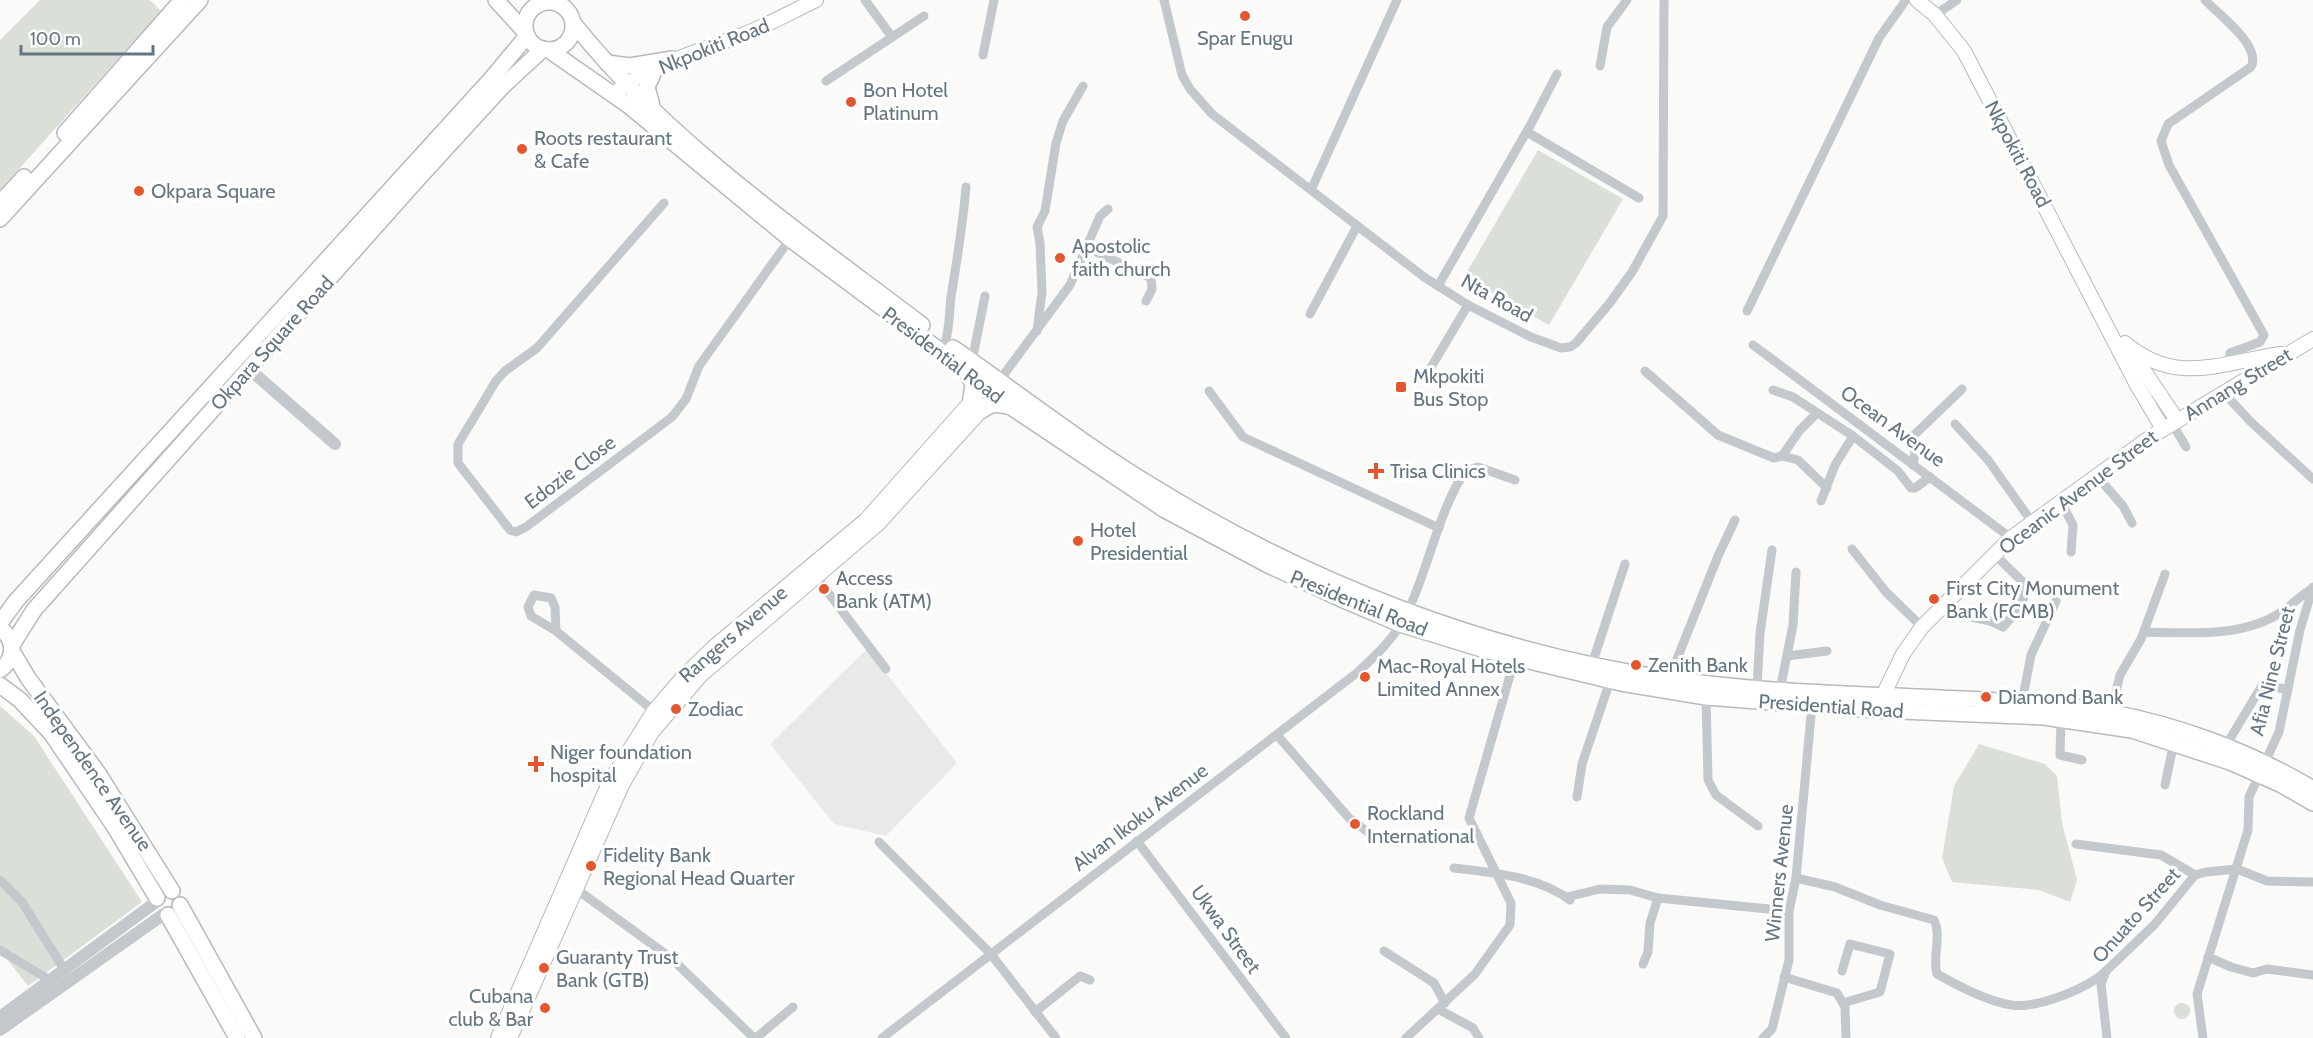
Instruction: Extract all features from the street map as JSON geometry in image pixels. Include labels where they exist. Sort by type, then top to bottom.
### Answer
[{"type":"main road","points":[[0,219],[182,0]]},
{"type":"main road","points":[[0,203],[200,0]]},
{"type":"main road","points":[[496,0],[533,44],[546,50],[564,45],[570,39],[574,24],[569,11],[556,1],[544,2],[532,8],[526,20],[526,34]]},
{"type":"main road","name":"Nkpokiti Road","points":[[613,94],[626,84],[672,60],[742,35],[816,0]]},
{"type":"main road","name":"Nkpokiti Road","points":[[1917,0],[1935,15],[1964,51],[2104,318]]},
{"type":"main road","name":"Presidential Road","points":[[574,24],[626,84],[727,174],[869,292],[994,384],[1150,485],[1211,521],[1404,618],[1610,681],[1760,695],[1812,705],[2022,702],[2111,713],[2174,742],[2261,769],[2313,789]]},
{"type":"main road","name":"Okpara Square Road","points":[[0,670],[7,664],[12,648],[34,610],[242,365],[492,78],[526,34]]},
{"type":"main road","name":"Okpara Square Road","points":[[0,624],[18,600],[503,86],[546,50]]},
{"type":"main road","name":"Presidential Road","points":[[546,50],[613,94],[790,239],[945,343],[967,364]]},
{"type":"main road","points":[[607,63],[630,66],[672,60]]},
{"type":"main road","points":[[652,106],[647,87],[655,69]]},
{"type":"main road","points":[[2104,318],[2125,343],[2142,356],[2169,368],[2205,369],[2292,352]]},
{"type":"main road","points":[[2104,318],[2171,424]]},
{"type":"main road","name":"Annang Street","points":[[2171,424],[2313,339]]},
{"type":"main road","points":[[2125,343],[2144,382]]},
{"type":"main road","points":[[967,364],[972,380],[974,409]]},
{"type":"main road","points":[[2144,382],[2169,368]]},
{"type":"main road","points":[[974,409],[994,384]]},
{"type":"main road","name":"Presidential Road","points":[[994,384],[1011,407],[1165,510],[1268,565],[1515,658],[1534,656],[1592,664],[1669,679],[1706,697],[1760,695],[1780,690],[1880,703],[2134,724],[2225,747],[2313,803]]},
{"type":"main road","points":[[974,409],[993,404],[1011,407]]},
{"type":"main road","name":"Rangers Avenue","points":[[498,1038],[627,774],[658,724],[701,675],[878,524],[974,409]]},
{"type":"main road","name":"Rangers Avenue","points":[[510,1038],[609,783],[654,711],[684,676],[715,646],[866,520],[974,409]]},
{"type":"main road","name":"Oceanic Avenue Street","points":[[1880,703],[1903,654],[1922,627],[1994,554],[2060,500],[2171,424]]},
{"type":"main road","points":[[0,602],[18,600]]},
{"type":"main road","name":"Independence Avenue","points":[[0,628],[7,634],[28,678],[98,773],[176,898],[254,1038]]},
{"type":"main road","name":"Independence Avenue","points":[[0,685],[20,700],[51,733],[114,826],[237,1038]]},
{"type":"main road","points":[[163,892],[176,898],[177,911],[161,907],[163,892]]},
{"type":"street","points":[[865,0],[892,38]]},
{"type":"street","points":[[982,55],[994,0]]},
{"type":"street","name":"Nta Road","points":[[1164,0],[1176,56],[1190,89],[1212,114],[1438,286],[1468,305],[1531,337],[1561,348],[1576,343],[1632,272],[1664,210],[1664,0]]},
{"type":"street","points":[[1311,190],[1396,0]]},
{"type":"street","points":[[1600,66],[1607,27],[1627,0]]},
{"type":"street","points":[[1747,311],[1879,38],[1906,0]]},
{"type":"street","points":[[1935,15],[1957,0]]},
{"type":"street","points":[[2205,0],[2247,42],[2254,54],[2254,61],[2251,67],[2168,124],[2162,135],[2162,144],[2169,165],[2276,354]]},
{"type":"street","points":[[826,81],[924,16]]},
{"type":"street","points":[[1438,286],[1527,132],[1557,74]]},
{"type":"street","points":[[1037,331],[1042,292],[1037,227],[1045,211],[1056,143],[1063,121],[1083,86]]},
{"type":"street","points":[[1527,132],[1639,198]]},
{"type":"street","points":[[945,343],[950,326],[951,298],[960,251],[966,187]]},
{"type":"street","name":"Edozie Close","points":[[664,203],[537,348],[496,381],[458,444],[456,456],[458,464],[510,530],[516,532],[526,527],[672,417],[686,399],[699,366],[790,239]]},
{"type":"street","points":[[994,384],[1037,331],[1070,285],[1100,216],[1108,209]]},
{"type":"street","points":[[1310,315],[1357,226]]},
{"type":"street","points":[[1086,247],[1151,278],[1152,290],[1146,301]]},
{"type":"street","points":[[967,364],[985,296]]},
{"type":"street","points":[[1430,369],[1468,305]]},
{"type":"street","points":[[2229,365],[2230,353],[2250,347],[2265,337]]},
{"type":"street","name":"Ocean Avenue","points":[[1753,345],[2011,538]]},
{"type":"street","points":[[242,365],[335,444]]},
{"type":"street","points":[[1646,371],[1718,435],[1774,458],[1782,456],[1798,460],[1827,488]]},
{"type":"street","points":[[1773,390],[1793,398],[1853,436],[1898,471],[1911,488],[1915,488],[1930,477]]},
{"type":"street","points":[[1913,465],[1915,452],[1911,438],[1962,390]]},
{"type":"street","points":[[1209,391],[1243,437],[1439,528]]},
{"type":"street","points":[[2223,392],[2251,422],[2313,479]]},
{"type":"street","points":[[1782,456],[1800,430],[1816,414]]},
{"type":"street","points":[[1954,424],[1988,460],[2032,522]]},
{"type":"street","points":[[2171,424],[2186,447]]},
{"type":"street","points":[[1821,501],[1838,460],[1853,436]]},
{"type":"street","name":"Alvan Ikoku Avenue","points":[[883,1038],[990,953],[1359,672],[1383,647],[1404,618],[1460,478],[1470,467],[1478,467],[1515,480]]},
{"type":"street","points":[[2096,475],[2123,506],[2132,524]]},
{"type":"street","points":[[2060,500],[2073,525],[2071,552]]},
{"type":"street","points":[[1669,679],[1718,556],[1735,520]]},
{"type":"street","points":[[1852,549],[1886,592],[1922,627]]},
{"type":"street","points":[[1760,695],[1760,633],[1772,550]]},
{"type":"street","points":[[1939,610],[1990,621],[2003,627],[2020,607],[2028,587],[1994,554]]},
{"type":"street","points":[[1592,664],[1625,564]]},
{"type":"street","points":[[1780,690],[1793,625],[1796,572]]},
{"type":"street","points":[[2111,713],[2120,675],[2144,632],[2165,574]]},
{"type":"street","points":[[817,578],[886,669]]},
{"type":"street","points":[[2144,632],[2204,633],[2245,628],[2282,612],[2312,588]]},
{"type":"street","name":"Afia Nine Street","points":[[2261,769],[2278,732],[2300,630],[2312,588]]},
{"type":"street","points":[[2022,702],[2031,655],[2056,601]]},
{"type":"street","points":[[556,631],[654,711]]},
{"type":"street","points":[[1787,656],[1827,651]]},
{"type":"street","points":[[1406,1038],[1486,962],[1510,925],[1511,903],[1494,873],[1469,818],[1515,658]]},
{"type":"street","points":[[1577,797],[1582,764],[1610,681]]},
{"type":"street","points":[[2225,747],[2263,684],[2288,690]]},
{"type":"street","points":[[1706,697],[1708,780],[1716,795],[1758,826]]},
{"type":"street","name":"Winners Avenue","points":[[1763,1038],[1773,1034],[1789,960],[1789,911],[1796,878],[1812,705]]},
{"type":"street","points":[[2061,719],[2060,755],[2082,760]]},
{"type":"street","points":[[1277,735],[1341,810],[1377,839]]},
{"type":"street","points":[[2165,785],[2174,742]]},
{"type":"street","points":[[2203,1038],[2198,994],[2248,830],[2249,797],[2261,769]]},
{"type":"street","name":"Ukwa Street","points":[[1137,841],[1286,1038]]},
{"type":"street","points":[[879,842],[990,953],[1056,1038]]},
{"type":"street","points":[[2076,844],[2162,855],[2195,875]]},
{"type":"street","points":[[1455,868],[1494,873],[1538,883],[1568,898],[1600,889],[1630,890],[1658,898],[1789,911]]},
{"type":"street","points":[[2237,869],[2267,881],[2313,882]]},
{"type":"street","name":"Onuato Street","points":[[2107,1038],[2101,984],[2106,972],[2155,924],[2195,875],[2237,869]]},
{"type":"street","points":[[1796,878],[1835,887],[1881,905],[1934,920],[1937,925],[1934,956],[1937,974],[2010,1005],[2074,993],[2095,982],[2106,972]]},
{"type":"street","points":[[0,880],[22,902],[65,971]]},
{"type":"street","points":[[571,885],[671,958],[755,1038],[793,1007]]},
{"type":"street","points":[[1643,964],[1648,952],[1650,923],[1658,898]]},
{"type":"street","points":[[0,1017],[50,980],[161,907]]},
{"type":"street","points":[[0,1030],[161,907]]},
{"type":"street","points":[[1842,971],[1850,944],[1890,954],[1880,992],[1843,1003]]},
{"type":"street","points":[[0,950],[50,980]]},
{"type":"street","points":[[1384,951],[1434,983],[1441,1006],[1473,1028],[1479,1038]]},
{"type":"street","points":[[2208,957],[2253,973],[2267,969],[2313,975]]},
{"type":"street","points":[[1035,1012],[1080,976],[1090,980]]},
{"type":"street","points":[[1784,977],[1832,990],[1843,1003],[1846,1038]]},
{"type":"shaded area","points":[[40,0],[150,0],[161,11],[0,190],[0,40]]},
{"type":"shaded area","points":[[1538,150],[1623,199],[1549,325],[1464,277]]},
{"type":"shaded area","points":[[867,649],[957,763],[886,836],[834,824],[770,744]]},
{"type":"shaded area","points":[[0,706],[34,736],[142,902],[28,986],[0,950]]},
{"type":"shaded area","points":[[1979,744],[2045,764],[2057,776],[2062,823],[2077,880],[2070,902],[2039,890],[1952,882],[1942,858],[1954,786]]},
{"type":"shaded area","points":[[2182,1003],[2190,1011],[2182,1019],[2174,1011]]},
{"type":"place","name":"Spar Enugu","points":[[1245,16]]},
{"type":"place","name":"Bon Hotel Platinum","points":[[851,102]]},
{"type":"place","name":"Roots restaurant & Cafe","points":[[522,149]]},
{"type":"place","name":"Okpara Square","points":[[139,191]]},
{"type":"place","name":"Apostolic faith church","points":[[1060,258]]},
{"type":"place","name":"Mkpokiti Bus Stop","points":[[1401,387]]},
{"type":"place","name":"Trisa Clinics","points":[[1376,471]]},
{"type":"place","name":"Hotel Presidential","points":[[1078,541]]},
{"type":"place","name":"Access Bank (ATM)","points":[[824,589]]},
{"type":"place","name":"First City Monument Bank (FCMB)","points":[[1934,599]]},
{"type":"place","name":"Zenith Bank","points":[[1636,665]]},
{"type":"place","name":"Mac-Royal Hotels Limited Annex","points":[[1365,677]]},
{"type":"place","name":"Diamond Bank","points":[[1986,697]]},
{"type":"place","name":"Zodiac","points":[[676,709]]},
{"type":"place","name":"Niger foundation hospital","points":[[536,764]]},
{"type":"place","name":"Rockland International","points":[[1355,824]]},
{"type":"place","name":"Fidelity Bank Regional Head Quarter","points":[[591,866]]},
{"type":"place","name":"Guaranty Trust Bank (GTB)","points":[[544,968]]},
{"type":"place","name":"Cubana club & Bar","points":[[545,1008]]}]
